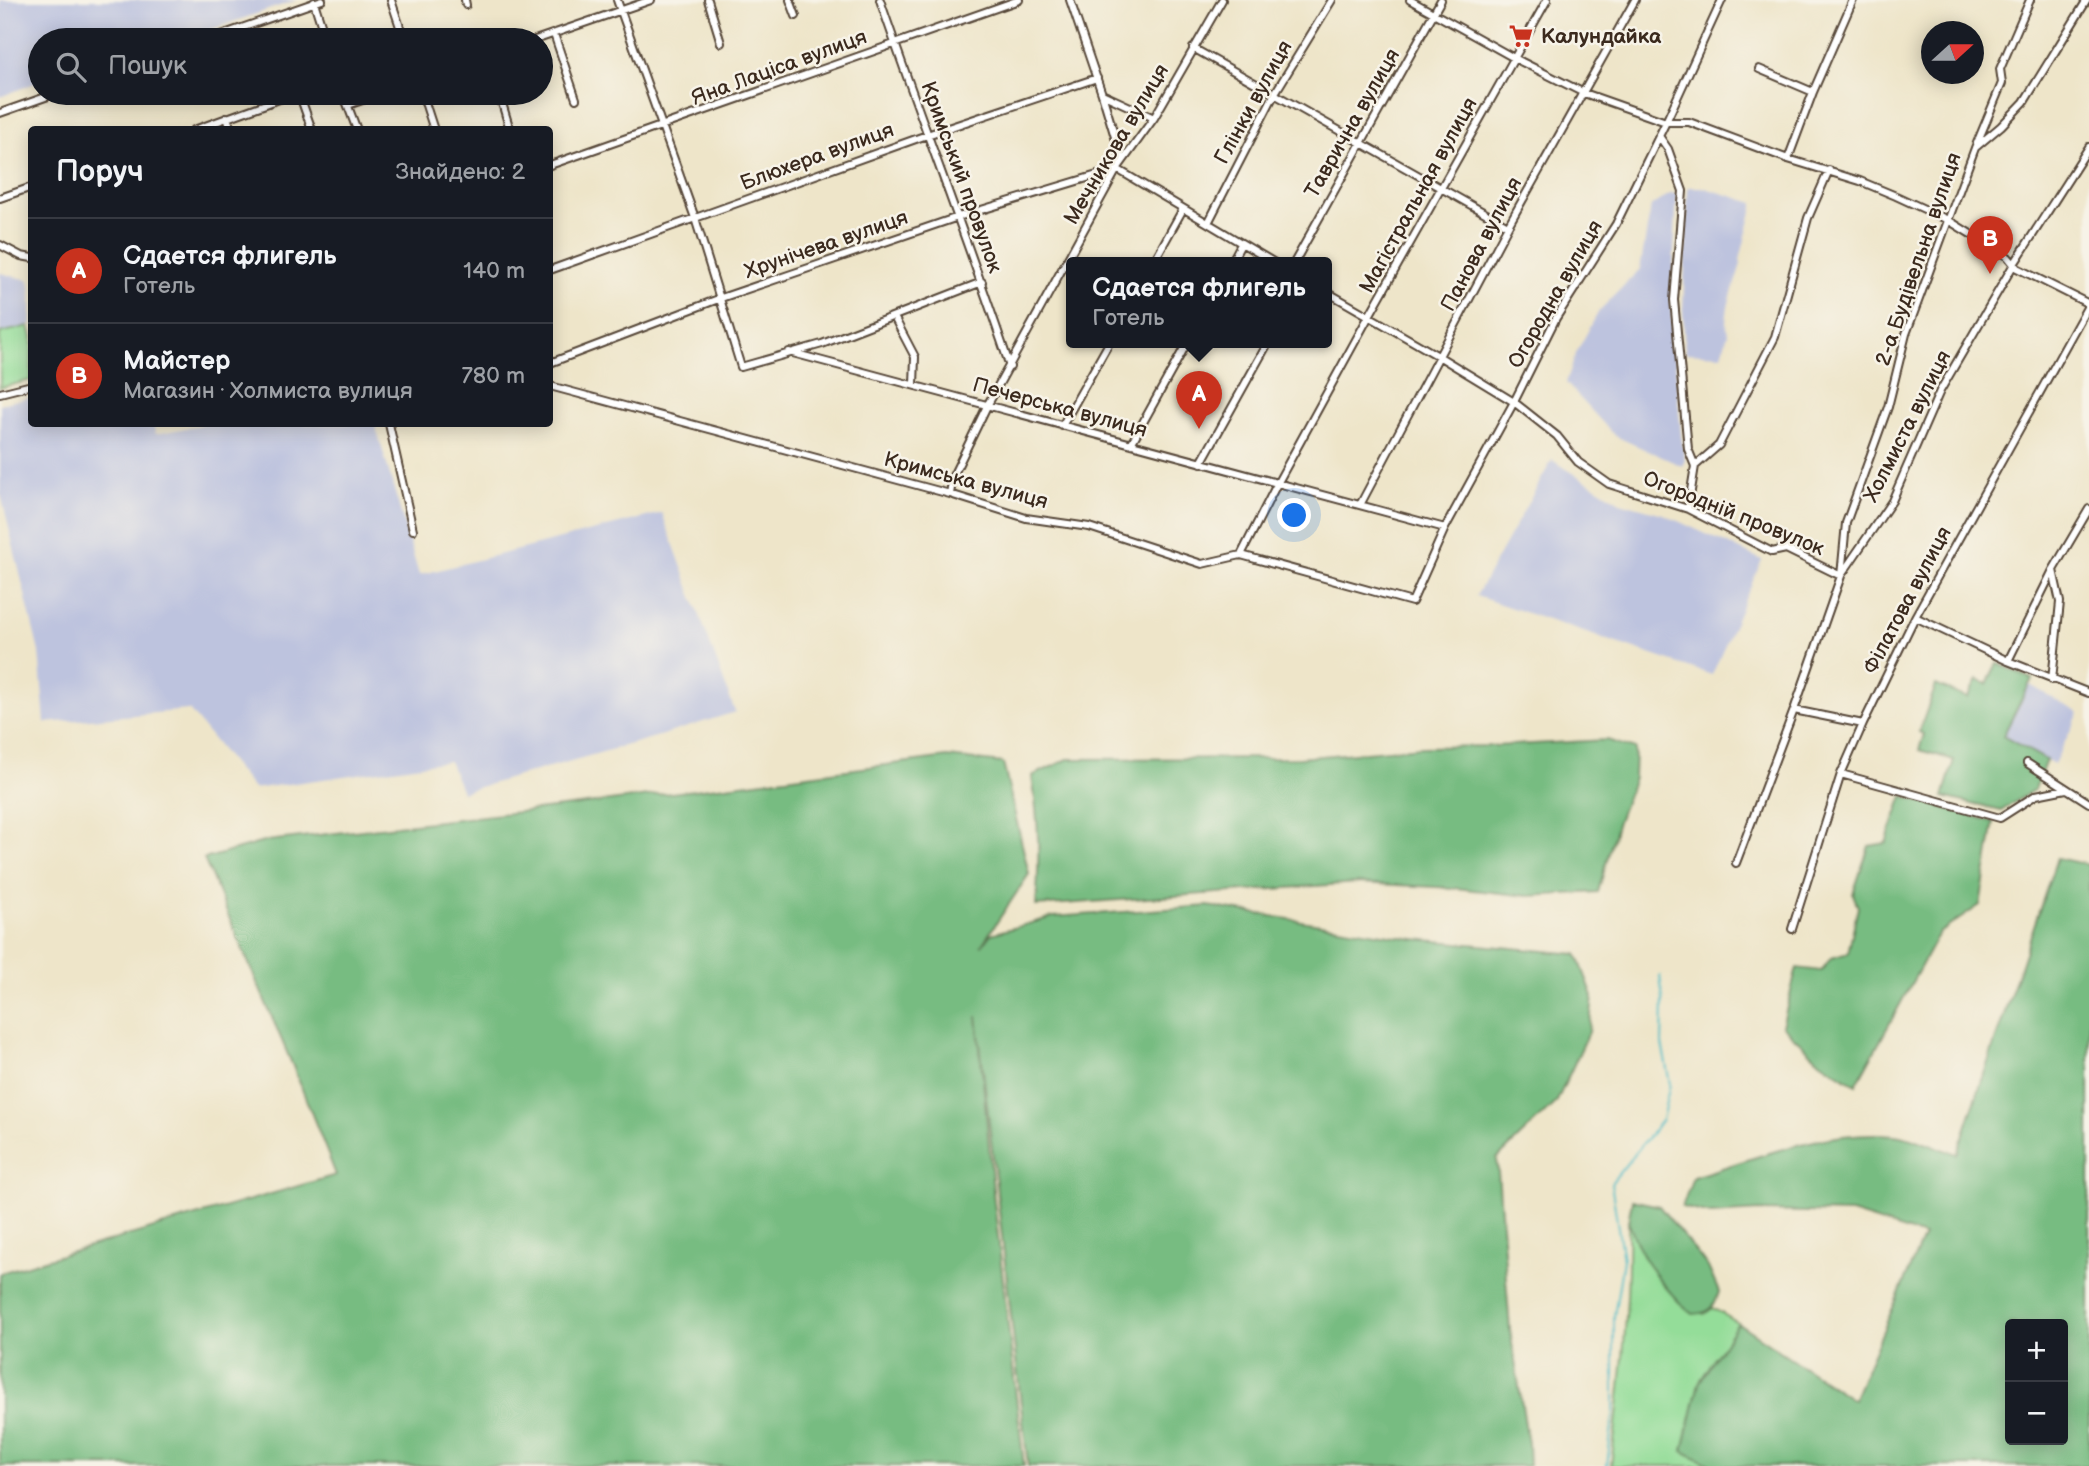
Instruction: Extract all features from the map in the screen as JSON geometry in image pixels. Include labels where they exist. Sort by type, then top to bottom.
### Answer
[{"type":"street","points":[[391,0],[400,28]]},
{"type":"street","points":[[617,0],[695,218],[741,367],[822,344],[982,282]]},
{"type":"street","points":[[576,99],[554,34],[652,0]]},
{"type":"street","points":[[708,0],[721,43]]},
{"type":"street","points":[[790,0],[796,16]]},
{"type":"street","name":"Кримський провулок","points":[[880,0],[1010,367]]},
{"type":"street","name":"Яна Лаціса вулиця","points":[[553,164],[1019,0]]},
{"type":"street","points":[[1070,0],[1121,156],[1117,170],[1264,257]]},
{"type":"street","name":"Мечникова вулиця","points":[[1070,257],[1117,170],[1154,118],[1222,0]]},
{"type":"street","name":"Глінки вулиця","points":[[1208,223],[1275,93],[1332,0]]},
{"type":"street","points":[[1410,0],[1514,58],[1584,93],[1666,122],[1689,122],[1896,196],[1948,220],[2008,257],[2017,268],[2089,304]]},
{"type":"street","name":"Таврична вулиця","points":[[1297,257],[1441,0]]},
{"type":"street","name":"Магістральная вулиця","points":[[1241,555],[1369,316],[1546,0]]},
{"type":"street","name":"Панова вулиця","points":[[1360,505],[1508,226],[1635,0]]},
{"type":"street","name":"Огородна вулиця","points":[[1412,602],[1445,528],[1514,402],[1556,318],[1616,224],[1721,0]]},
{"type":"street","name":"2-а Будівельна вулиця","points":[[1841,576],[1846,523],[1888,407],[1906,334],[2002,83],[2000,69],[2030,0]]},
{"type":"street","points":[[1975,148],[2024,102],[2087,0]]},
{"type":"street","points":[[241,28],[318,1],[324,28]]},
{"type":"street","points":[[1788,159],[1851,1]]},
{"type":"street","points":[[1193,48],[1508,226]]},
{"type":"street","points":[[1759,69],[1813,92]]},
{"type":"street","name":"Блюхера вулиця","points":[[553,269],[926,135],[1097,78]]},
{"type":"street","points":[[1102,94],[1154,118]]},
{"type":"street","points":[[0,113],[28,103]]},
{"type":"street","points":[[204,126],[262,105]]},
{"type":"street","points":[[303,105],[310,126]]},
{"type":"street","points":[[348,105],[356,126]]},
{"type":"street","points":[[426,105],[433,126]]},
{"type":"street","points":[[503,105],[508,123]]},
{"type":"street","points":[[227,117],[230,126]]},
{"type":"street","points":[[1659,136],[1668,149],[1683,191],[1674,300],[1688,449],[1695,466],[1688,509]]},
{"type":"street","name":"Холмиста вулиця","points":[[1841,576],[1892,501],[1940,391],[2014,264],[2089,147]]},
{"type":"street","name":"Хрунічева вулиця","points":[[553,362],[721,298],[958,217],[1117,170]]},
{"type":"street","points":[[1695,466],[1720,445],[1776,337],[1808,218],[1829,170]]},
{"type":"street","points":[[0,198],[28,188]]},
{"type":"street","points":[[1156,257],[1183,209]]},
{"type":"street","points":[[1234,257],[1241,244]]},
{"type":"street","points":[[0,245],[28,257]]},
{"type":"street","name":"Мечникова вулиця","points":[[950,494],[953,476],[987,406],[1066,264]]},
{"type":"street","name":"Огородній провулок","points":[[1332,295],[1514,402],[1557,436],[1578,462],[1609,484],[1688,509],[1772,552],[1786,549],[1841,576],[1736,863]]},
{"type":"street","name":"Філатова вулиця","points":[[1791,929],[1841,774],[1914,617],[2089,304]]},
{"type":"street","points":[[894,317],[915,356],[914,385]]},
{"type":"street","points":[[1062,426],[1106,348]]},
{"type":"street","points":[[1131,444],[1184,348]]},
{"type":"street","points":[[1201,463],[1265,348]]},
{"type":"street","name":"Печерська вулиця","points":[[789,352],[1445,528]]},
{"type":"street","points":[[0,393],[28,386]]},
{"type":"street","name":"Кримська вулиця","points":[[553,387],[950,494],[1026,518],[1089,527],[1202,564],[1241,555],[1412,602]]},
{"type":"street","points":[[390,427],[413,530]]},
{"type":"street","points":[[2008,661],[2053,570],[2089,509]]},
{"type":"street","points":[[2052,680],[2060,602],[2053,570]]},
{"type":"street","points":[[1914,617],[2008,661],[2089,693]]},
{"type":"street","points":[[1794,710],[1863,724]]},
{"type":"street","points":[[2027,763],[2089,803]]},
{"type":"street","points":[[1841,774],[2000,818],[2036,795],[2066,789]]},
{"type":"shaded area","points":[[0,0],[297,0],[215,28],[28,28],[28,86],[0,97]]},
{"type":"shaded area","points":[[1688,187],[1702,187],[1754,203],[1741,264],[1728,306],[1728,333],[1722,355],[1685,353],[1683,311]]},
{"type":"shaded area","points":[[1670,194],[1677,194],[1671,307],[1685,460],[1682,466],[1615,436],[1566,383],[1577,351],[1599,311],[1640,269],[1651,206]]},
{"type":"shaded area","points":[[0,273],[28,280],[28,326],[0,333]]},
{"type":"shaded area","points":[[28,398],[28,427],[154,427],[156,434],[191,427],[376,427],[419,575],[662,513],[735,712],[462,792],[449,761],[253,789],[189,710],[45,723],[39,652],[0,491],[0,404]]},
{"type":"shaded area","points":[[1552,460],[1620,502],[1663,514],[1762,560],[1712,675],[1476,596]]},
{"type":"shaded area","points":[[2030,685],[2079,713],[2054,764],[2002,736]]},
{"type":"green space","points":[[28,326],[28,381],[0,388],[0,333]]},
{"type":"green space","points":[[1997,663],[2032,679],[2003,736],[2046,760],[2035,789],[2001,811],[1943,797],[1954,760],[1919,750],[1924,734],[1919,732],[1936,685],[1967,698],[1977,680],[1987,684]]},
{"type":"green space","points":[[1607,740],[1635,749],[1634,778],[1618,821],[1598,892],[1528,896],[1455,888],[1357,883],[1036,906],[1038,841],[1032,776],[1068,759],[1299,758],[1422,747]]},
{"type":"green space","points":[[947,757],[1003,763],[1029,874],[981,946],[991,934],[1053,917],[1208,906],[1414,939],[1577,954],[1593,996],[1589,1032],[1557,1101],[1497,1159],[1510,1330],[1528,1443],[1529,1466],[1028,1466],[977,1016],[994,1201],[1024,1466],[0,1466],[0,1273],[336,1175],[292,1064],[204,859],[267,841],[579,805]]},
{"type":"green space","points":[[1903,796],[1994,822],[1980,905],[1939,933],[1856,1085],[1820,1061],[1782,1026],[1797,968],[1821,971],[1831,958],[1848,953],[1858,907],[1853,894],[1869,846],[1886,843]]},
{"type":"green space","points":[[2057,858],[2089,865],[2089,1466],[1713,1466],[1683,1451],[1699,1383],[1738,1323],[1853,1400],[1924,1236],[1851,1213],[1760,1211],[1711,1214],[1682,1207],[1693,1177],[1792,1146],[1843,1136],[1894,1135],[1957,1154]]},
{"type":"green space","points":[[1632,1200],[1659,1206],[1708,1267],[1719,1292],[1708,1311],[1693,1314],[1679,1302],[1649,1266],[1628,1222]]},
{"type":"green space","points":[[1628,1222],[1649,1266],[1679,1302],[1704,1314],[1713,1308],[1738,1323],[1699,1383],[1683,1451],[1713,1466],[1611,1466],[1626,1314]]},
{"type":"waterway","points":[[1607,1466],[1614,1409],[1614,1316],[1623,1260],[1611,1183],[1662,1120],[1670,1084],[1662,1044],[1663,1000],[1660,976]]},
{"type":"place","name":"Калундайка","points":[[1521,36]]},
{"type":"place","name":"Майстер","points":[[1990,274]]},
{"type":"place","name":"Сдается флигель","points":[[1199,429]]}]
